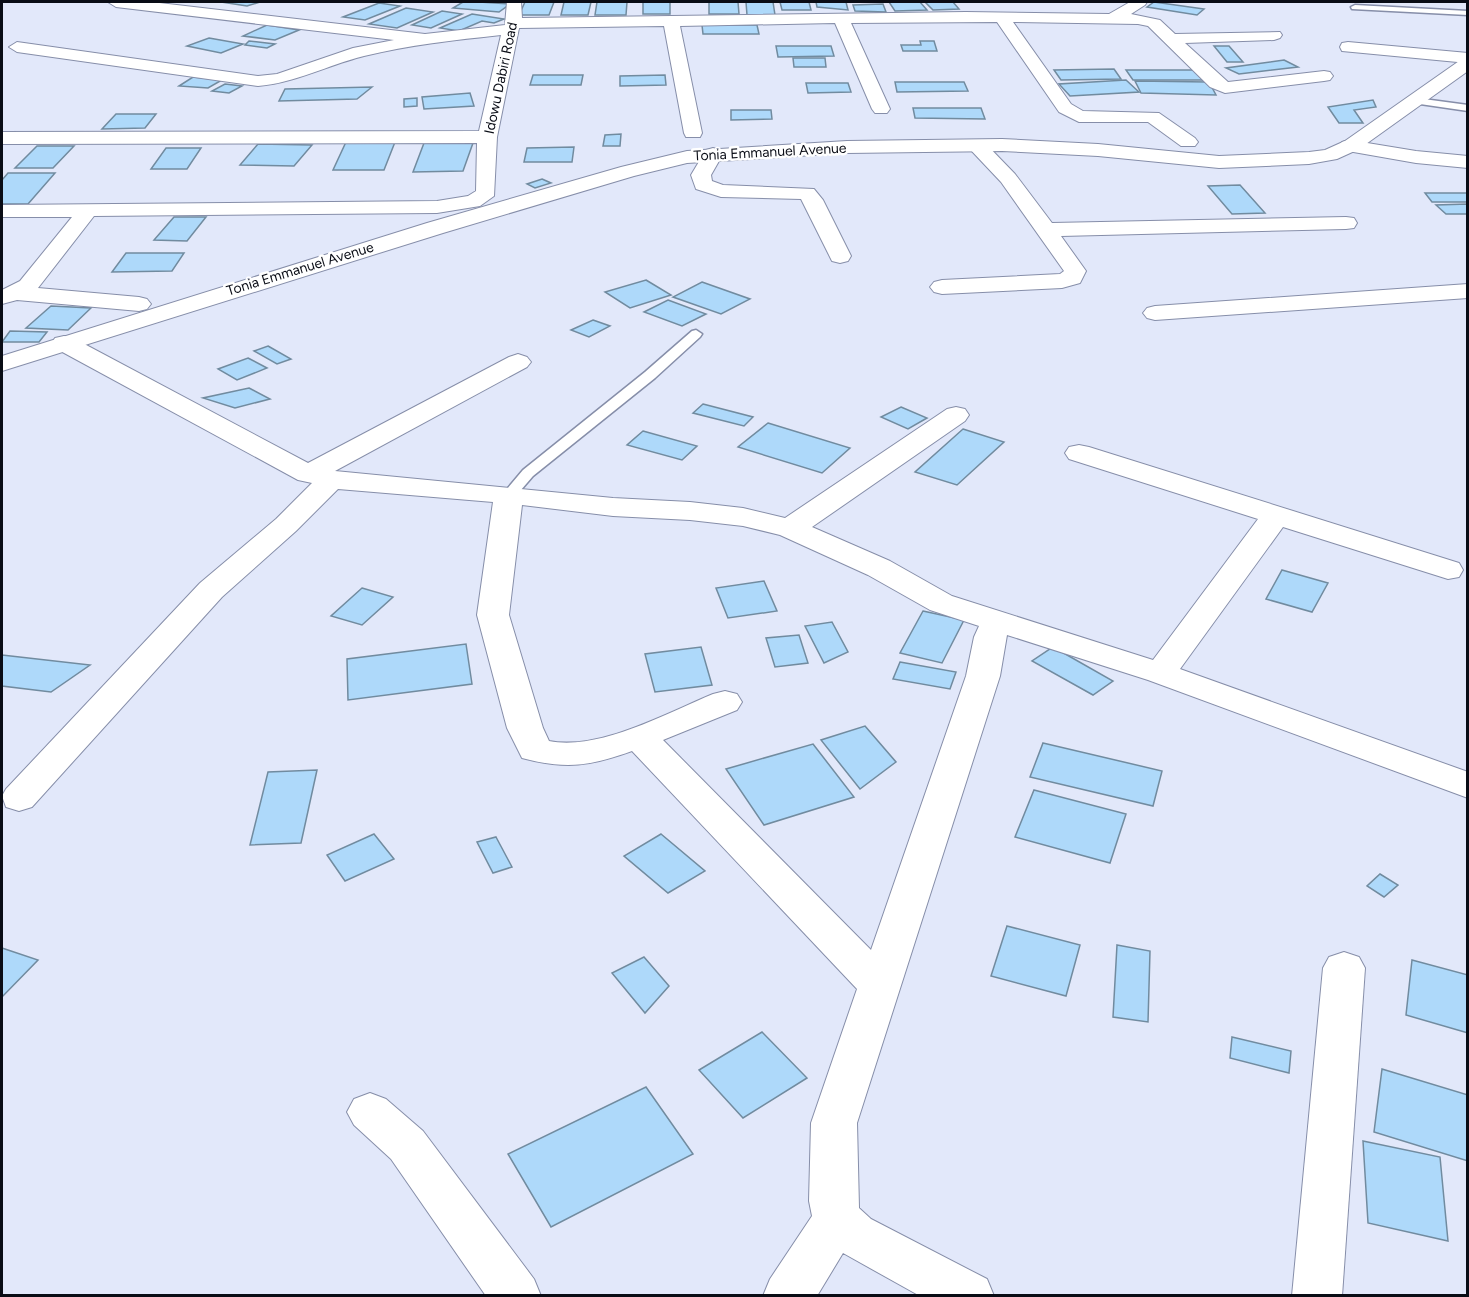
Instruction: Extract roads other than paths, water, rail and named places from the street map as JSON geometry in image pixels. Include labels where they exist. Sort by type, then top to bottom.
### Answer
[{"type":"street","points":[[116,2],[425,39]]},
{"type":"street","name":"Idowu Dabiri Road","points":[[88,210],[437,207],[473,201],[484,196],[488,137],[512,26],[514,2]]},
{"type":"street","points":[[1112,19],[1140,2]]},
{"type":"street","points":[[1002,18],[1065,108],[1078,116],[1152,117],[1188,142]]},
{"type":"street","points":[[17,47],[258,81],[279,79],[359,52],[512,26],[841,19],[1138,19],[1154,23],[1216,83],[1226,88],[1324,76]]},
{"type":"street","points":[[841,19],[881,109]]},
{"type":"street","points":[[671,21],[693,133]]},
{"type":"street","points":[[1170,39],[1275,35]]},
{"type":"street","points":[[1348,47],[1467,58]]},
{"type":"street","name":"Tonia Emmanuel Avenue","points":[[2,364],[617,174],[687,157],[847,147],[977,146],[1070,148],[1220,162],[1309,158],[1330,155],[1349,146],[1467,63]]},
{"type":"street","points":[[2,138],[488,137]]},
{"type":"street","points":[[942,287],[1062,280],[1072,278],[1075,271],[1008,178],[977,146]]},
{"type":"street","points":[[1349,146],[1416,157],[1467,162]]},
{"type":"street","points":[[713,154],[701,175],[703,185],[720,191],[807,193],[813,200],[840,256]]},
{"type":"street","points":[[2,211],[88,210]]},
{"type":"street","points":[[9,295],[28,286],[88,210]]},
{"type":"street","points":[[1046,230],[1346,223]]},
{"type":"street","points":[[1155,313],[1467,291]]},
{"type":"street","points":[[9,295],[139,304]]},
{"type":"street","points":[[64,343],[320,476],[352,483],[509,495],[613,507],[690,511],[743,517],[790,528],[879,568],[941,603],[1160,673],[1467,786]]},
{"type":"street","points":[[19,798],[212,591],[286,525],[320,476],[518,362]]},
{"type":"street","points":[[790,528],[956,415]]},
{"type":"street","points":[[1079,453],[1448,570]]},
{"type":"street","points":[[509,495],[493,615],[525,728],[535,750],[555,754],[590,753],[639,737],[725,702]]},
{"type":"street","points":[[1160,673],[1276,516]]},
{"type":"street","points":[[969,1296],[854,1234],[837,1220],[833,1202],[834,1122],[878,984],[980,684],[990,637],[998,621]]},
{"type":"street","points":[[639,737],[878,984]]},
{"type":"street","points":[[1317,1296],[1344,968]]},
{"type":"street","points":[[369,1112],[407,1145],[516,1296]]},
{"type":"street","points":[[788,1296],[837,1220]]},
{"type":"lane","points":[[1355,7],[1467,13]]},
{"type":"lane","points":[[1416,101],[1467,108]]},
{"type":"lane","points":[[509,495],[528,473],[650,375],[696,334]]}]
